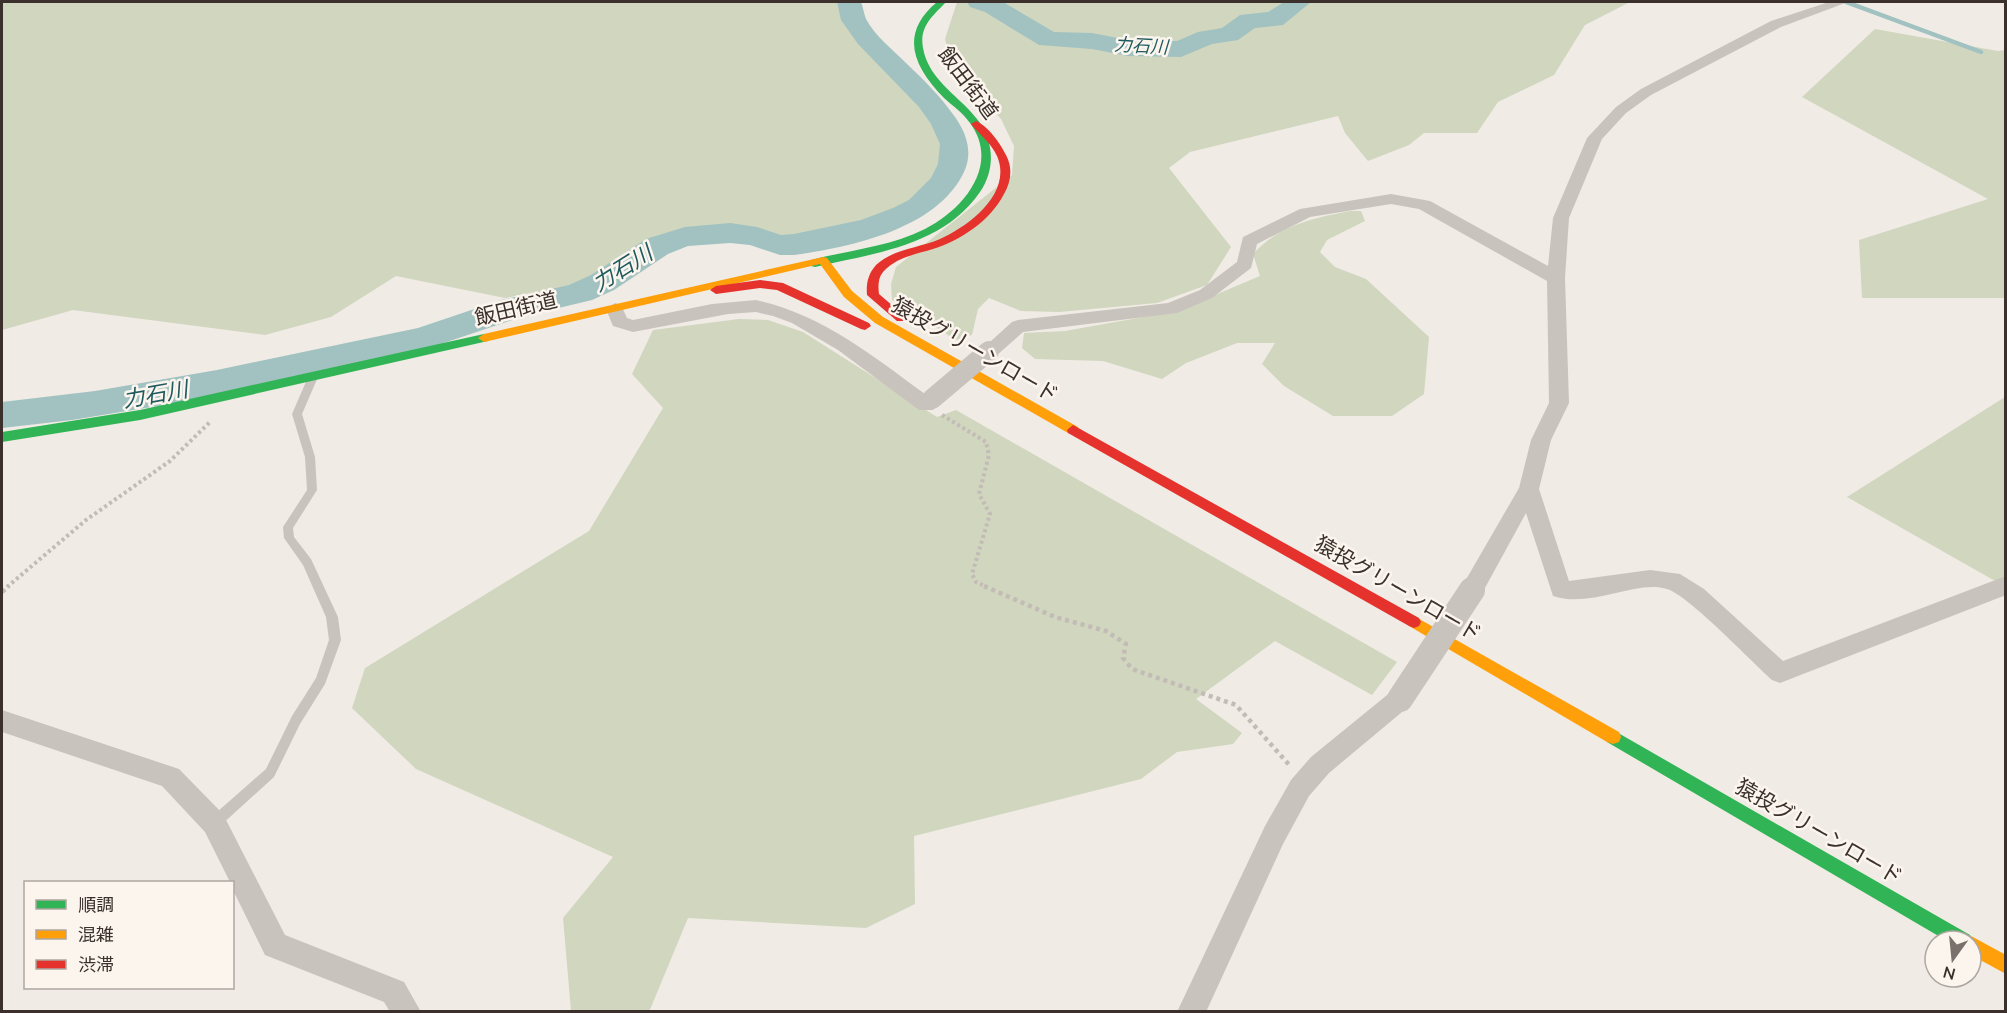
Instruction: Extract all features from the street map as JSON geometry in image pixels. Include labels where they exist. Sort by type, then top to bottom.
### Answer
[{"type":"main road","name":"飯田街道","points":[[2,436],[140,415],[615,309],[823,261],[917,236],[943,223],[973,199],[986,178],[989,158],[976,124],[942,89],[916,45],[915,35],[920,22],[928,12],[942,2]]},
{"type":"main road","points":[[976,124],[1001,153],[1004,174],[998,194],[983,214],[960,233],[883,266],[877,272],[872,287],[873,295],[879,302],[995,386]]},
{"type":"main road","name":"猿投グリーンロード","points":[[823,261],[839,287],[861,308],[1426,629],[1944,929]]},
{"type":"main road","points":[[666,297],[760,284],[779,286],[995,386]]},
{"type":"main road","points":[[1983,952],[2006,965]]},
{"type":"street","points":[[1191,1011],[1274,835],[1300,788],[1320,765],[1400,699],[1472,590],[1529,489],[1541,440],[1559,403],[1556,278],[1561,218],[1595,138],[1621,110],[1646,92],[1776,24],[1840,2]]},
{"type":"street","points":[[615,309],[619,322],[633,326],[738,307],[766,308],[804,323],[847,347],[929,402],[1018,326],[1171,309],[1206,294],[1245,264],[1249,241],[1306,213],[1348,204],[1391,200],[1424,205],[1556,278]]},
{"type":"street","points":[[1529,489],[1561,589],[1575,591],[1650,579],[1672,580],[1696,596],[1780,673],[2006,585]]},
{"type":"street","points":[[2,721],[170,777],[214,823],[275,945],[394,992],[407,1011]]},
{"type":"lane","points":[[214,823],[270,773],[296,720],[321,680],[335,640],[332,617],[307,562],[289,538],[288,527],[312,490],[310,457],[297,414],[313,377]]},
{"type":"path","points":[[2,592],[86,520],[170,461],[239,393]]},
{"type":"path","points":[[929,402],[986,442],[989,455],[978,494],[990,514],[972,574],[976,582],[1010,599],[1068,621],[1117,633],[1126,644],[1123,658],[1132,669],[1236,705],[1293,770],[1300,788]]},
{"type":"green space","points":[[2,2],[843,2],[841,6],[858,34],[921,106],[937,119],[951,143],[950,158],[941,176],[899,214],[873,224],[830,236],[791,239],[724,226],[667,235],[631,254],[592,281],[505,298],[396,276],[331,317],[265,335],[73,310],[2,330]]},
{"type":"green space","points":[[957,2],[1630,2],[1585,25],[1554,75],[1498,102],[1477,133],[1424,133],[1409,145],[1368,161],[1345,133],[1338,116],[1190,152],[1169,168],[1231,247],[1207,285],[1157,303],[1059,312],[1021,311],[989,298],[978,309],[972,335],[956,340],[892,300],[891,284],[896,267],[1012,175],[1014,146],[1001,119],[953,68],[945,39]]},
{"type":"green space","points":[[1875,29],[1998,51],[2005,50],[2005,298],[1862,298],[1859,240],[1988,199],[1802,97]]},
{"type":"green space","points":[[1361,211],[1365,221],[1327,240],[1320,252],[1335,267],[1366,279],[1429,337],[1424,394],[1392,416],[1333,416],[1284,386],[1262,364],[1275,343],[1237,343],[1186,363],[1162,379],[1103,361],[1035,359],[1022,348],[1024,333],[1065,331],[1177,311],[1260,276],[1253,254],[1263,244],[1286,229],[1310,220]]},
{"type":"green space","points":[[739,319],[768,320],[803,332],[937,417],[956,410],[1397,662],[1372,695],[1275,641],[1196,699],[1242,733],[1233,744],[1177,752],[1141,779],[914,836],[915,904],[866,928],[688,918],[649,1012],[571,1011],[563,918],[613,857],[416,769],[352,708],[365,668],[589,531],[663,408],[632,374],[653,330]]},
{"type":"green space","points":[[2005,397],[2005,586],[2004,586],[1847,497]]},
{"type":"waterway","name":"力石川","points":[[2,415],[95,404],[217,383],[334,360],[420,339],[513,308],[581,293],[603,283],[657,247],[685,237],[730,233],[757,237],[774,244],[794,245],[869,227],[904,215],[920,206],[945,181],[953,164],[954,144],[945,123],[929,101],[868,39],[854,20],[849,2]]},
{"type":"waterway","name":"力石川","points":[[979,2],[994,7],[1048,40],[1092,41],[1128,48],[1181,49],[1207,37],[1229,35],[1249,20],[1274,20],[1299,2]]},
{"type":"waterway","points":[[1846,2],[1981,52]]},
{"type":"traffic: fast","points":[[815,263],[883,248],[929,232],[949,220],[966,205],[983,178],[986,156],[981,133],[970,117],[935,82],[921,58],[918,46],[918,35],[922,23],[942,2]]},
{"type":"traffic: fast","points":[[2,437],[140,415],[484,338]]},
{"type":"traffic: fast","points":[[1613,737],[1943,929]]},
{"type":"traffic: slow","points":[[823,261],[848,294],[879,320],[1073,430]]},
{"type":"traffic: slow","points":[[484,338],[815,263]]},
{"type":"traffic: slow","points":[[1414,622],[1613,737]]},
{"type":"traffic: slow","points":[[1983,952],[2006,965]]},
{"type":"traffic: jam","points":[[901,318],[873,295],[873,281],[877,272],[894,258],[946,240],[967,228],[978,220],[996,200],[1002,189],[1005,177],[1003,159],[994,143],[976,124]]},
{"type":"traffic: jam","points":[[716,290],[760,284],[779,286],[865,326]]},
{"type":"traffic: jam","points":[[1073,430],[1414,622]]}]
